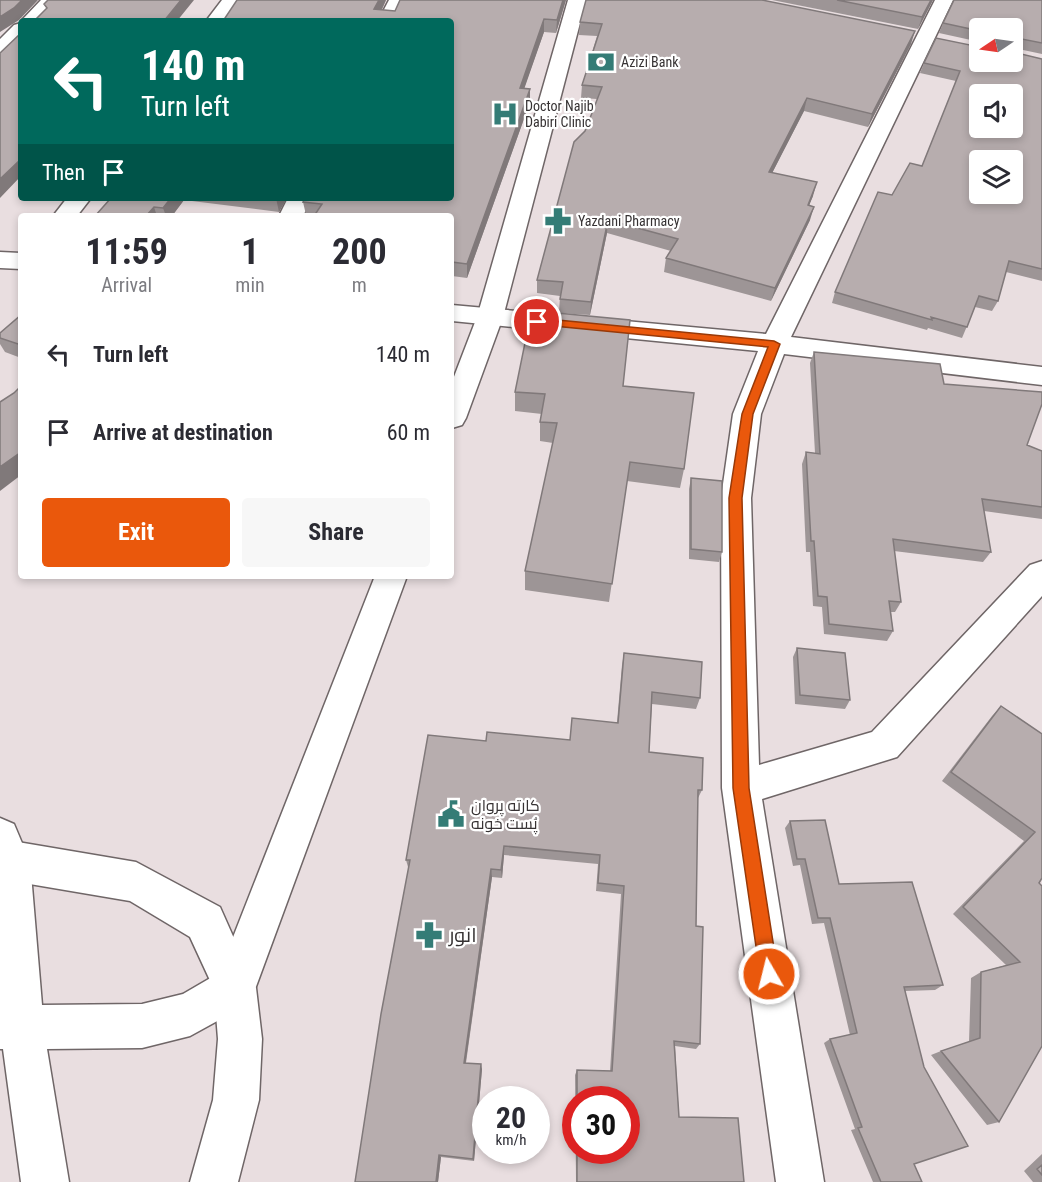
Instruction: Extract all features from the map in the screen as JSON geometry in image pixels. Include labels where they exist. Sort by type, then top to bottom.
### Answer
[{"type":"street","points":[[33,18],[51,0]]},
{"type":"street","points":[[216,18],[231,0]]},
{"type":"street","points":[[389,18],[398,0]]},
{"type":"street","points":[[454,413],[490,317],[577,0]]},
{"type":"street","points":[[800,1182],[741,788],[736,498],[747,414],[774,344],[936,41],[944,0]]},
{"type":"street","points":[[0,50],[18,32]]},
{"type":"street","points":[[902,34],[936,41]]},
{"type":"street","points":[[67,213],[77,201]]},
{"type":"street","points":[[0,260],[18,261]]},
{"type":"street","points":[[454,313],[774,344],[1042,376]]},
{"type":"street","points":[[741,788],[884,746],[1042,574]]},
{"type":"street","points":[[11,1027],[142,1026],[190,1014],[235,988],[390,579]]},
{"type":"street","points":[[45,1182],[11,1027],[3,857],[136,882],[205,922],[235,988],[240,1039],[236,1100],[214,1182]]},
{"type":"building","points":[[0,0],[22,0],[0,17]]},
{"type":"building","points":[[48,0],[181,0],[166,18],[37,18],[47,8],[44,4]]},
{"type":"building","points":[[237,0],[379,0],[374,9],[395,11],[400,0],[563,0],[557,20],[544,19],[520,88],[530,89],[467,264],[454,262],[454,213],[316,213],[322,204],[303,202],[454,201],[454,18],[225,18]]},
{"type":"building","points":[[586,0],[762,0],[915,31],[872,114],[807,98],[769,172],[817,182],[808,205],[814,207],[775,288],[666,258],[678,239],[608,220],[591,302],[560,299],[563,282],[537,280],[574,142],[585,131],[602,87],[582,85],[602,24],[580,22]]},
{"type":"building","points":[[837,0],[931,0],[922,17]]},
{"type":"building","points":[[954,0],[1042,0],[1042,43],[1023,39],[1023,18],[969,18],[969,29],[943,23]]},
{"type":"building","points":[[18,36],[18,162],[0,179],[0,53]]},
{"type":"building","points":[[936,38],[969,45],[969,72],[1023,72],[1023,54],[1042,59],[1042,269],[1009,261],[998,301],[979,296],[967,327],[931,317],[932,320],[835,292],[878,192],[892,195],[910,163],[922,166],[960,71],[924,63]]},
{"type":"building","points":[[108,201],[169,201],[163,208],[154,207],[149,213],[98,213]]},
{"type":"building","points":[[557,313],[630,320],[623,386],[694,393],[684,469],[630,462],[612,584],[525,571],[557,423],[540,422],[545,394],[515,392],[527,333],[553,335]]},
{"type":"building","points":[[18,318],[18,344],[0,338],[0,333]]},
{"type":"building","points":[[814,352],[940,364],[944,384],[1042,392],[1042,404],[1027,445],[1042,451],[1042,507],[982,499],[991,552],[893,539],[901,602],[889,601],[893,631],[829,624],[827,597],[818,596],[814,541],[811,541],[806,452],[820,454]]},
{"type":"building","points":[[18,389],[18,454],[0,467],[0,402]]},
{"type":"building","points":[[691,478],[722,481],[722,552],[691,549]]},
{"type":"building","points":[[797,648],[845,653],[850,700],[800,695]]},
{"type":"building","points":[[624,653],[702,662],[700,698],[652,692],[649,752],[703,758],[702,790],[698,790],[696,926],[703,927],[700,1044],[674,1041],[679,1117],[738,1118],[744,1182],[577,1182],[577,1164],[640,1164],[640,1086],[577,1086],[577,1070],[612,1071],[624,886],[598,883],[600,855],[504,846],[501,870],[491,869],[464,1063],[481,1064],[479,1086],[472,1086],[472,1159],[439,1155],[436,1182],[355,1182],[381,1014],[410,860],[406,860],[428,735],[486,741],[487,732],[570,740],[572,718],[618,723]]},
{"type":"building","points":[[1001,706],[1042,734],[1042,878],[1039,883],[1042,886],[1042,1046],[999,1122],[941,1051],[980,1038],[981,972],[1020,962],[963,907],[1035,832],[951,772]]},
{"type":"building","points":[[825,820],[839,884],[912,882],[943,985],[904,987],[924,1067],[968,1146],[914,1164],[922,1182],[881,1182],[858,1128],[862,1127],[830,1039],[857,1033],[830,918],[818,918],[805,859],[797,859],[790,821]]},
{"type":"building","points":[[1042,1165],[1042,1175],[1037,1169]]},
{"type":"place","name":"Azizi Bank","points":[[601,62]]},
{"type":"place","name":"Doctor Najib Dabiri Clinic","points":[[505,114]]},
{"type":"place","name":"Yazdani Pharmacy","points":[[558,221]]},
{"type":"place","name":"کارته پروان پُست خونه","points":[[451,814]]},
{"type":"place","name":"انور","points":[[429,935]]},
{"type":"route","points":[[537,322],[774,344],[747,414],[736,498],[741,788],[769,974]]}]
